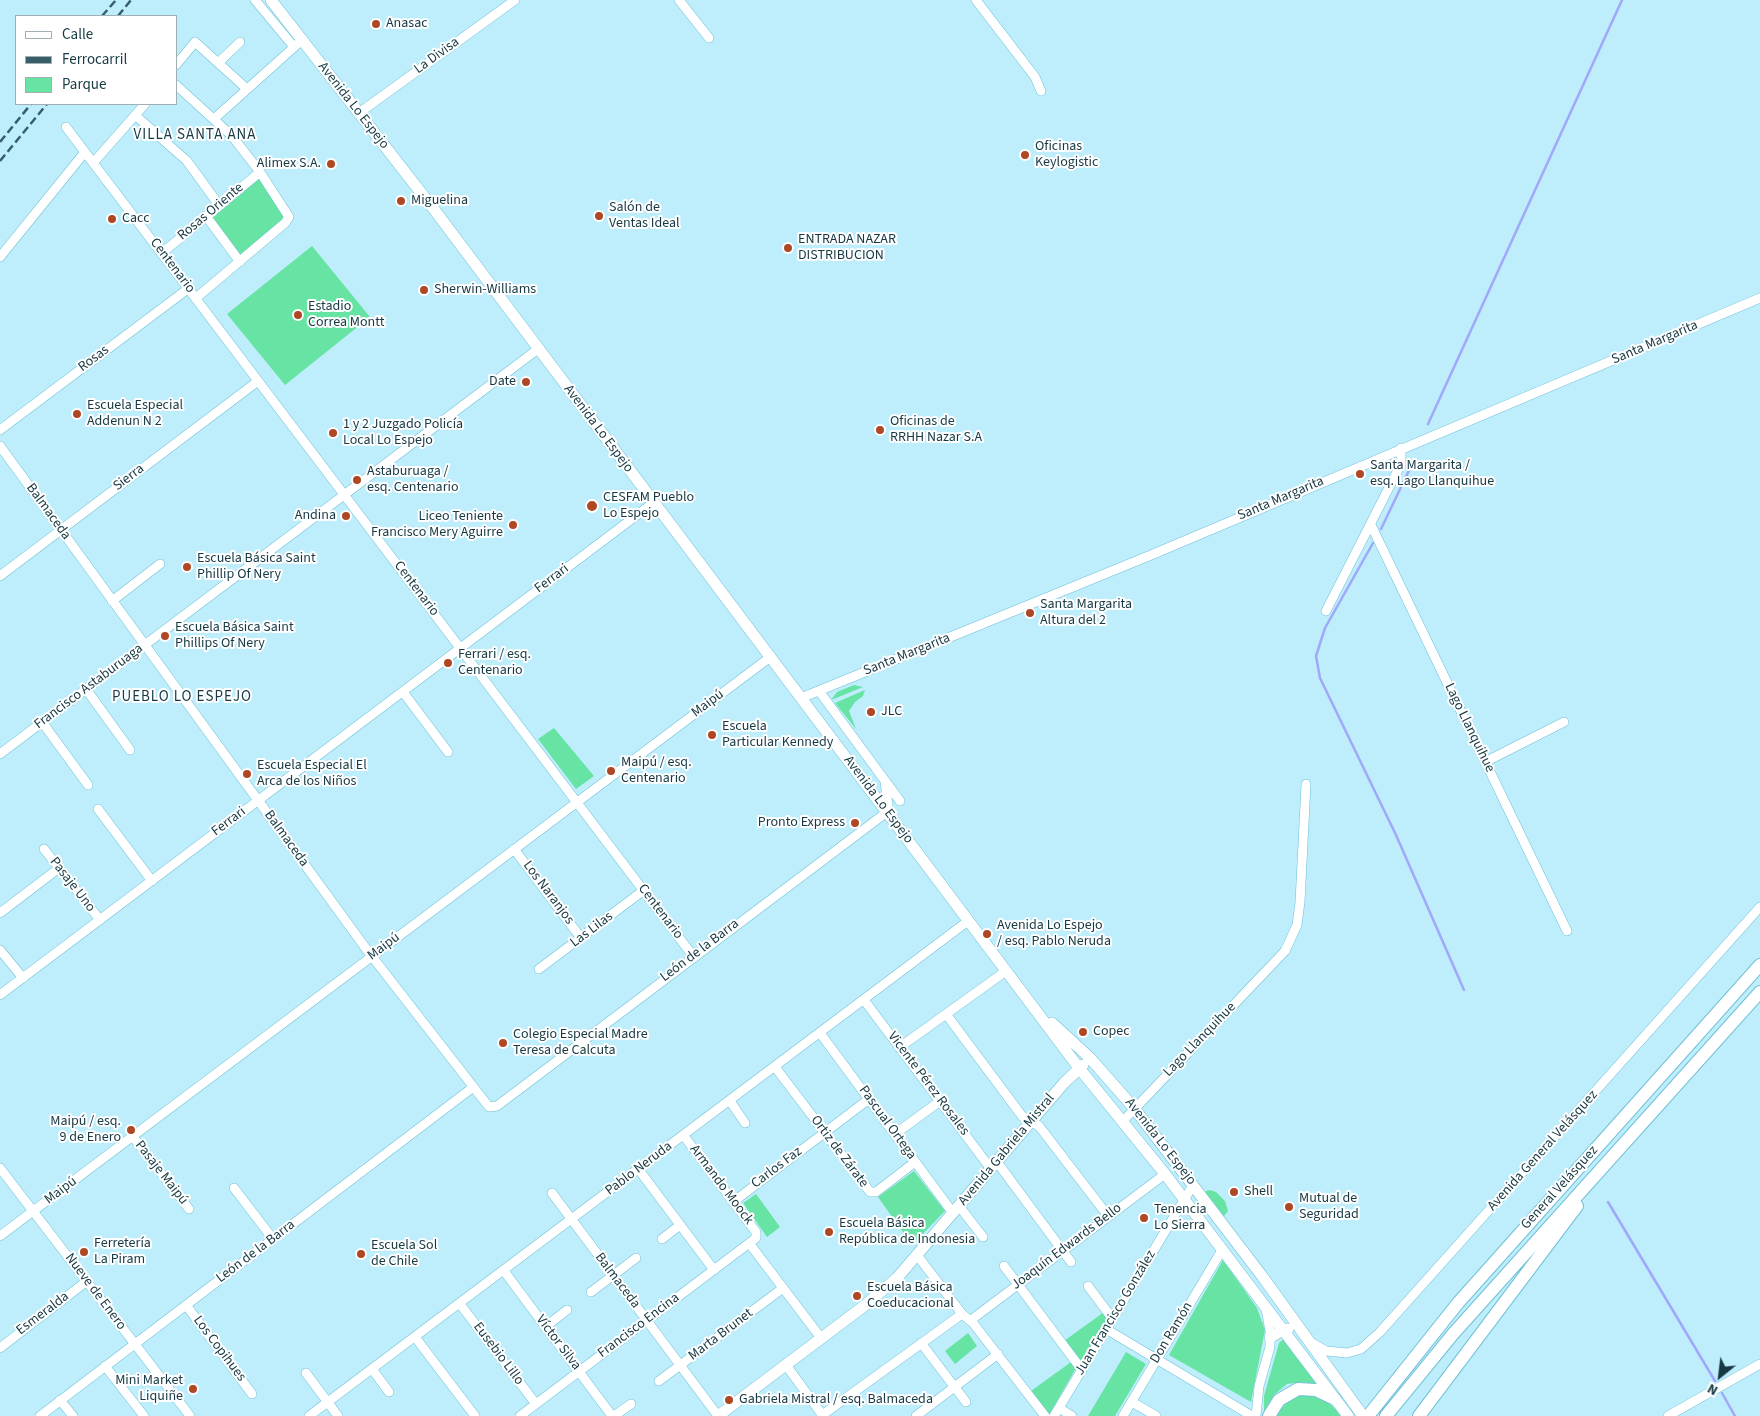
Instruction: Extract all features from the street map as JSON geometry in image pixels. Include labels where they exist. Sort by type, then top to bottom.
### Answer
[{"type":"highway","name":"General Velásquez","points":[[1368,1416],[1458,1303],[1760,965]]},
{"type":"highway","name":"General Velásquez","points":[[1386,1416],[1452,1334],[1760,992]]},
{"type":"highway","points":[[1419,1416],[1624,1143]]},
{"type":"highway","points":[[1269,1416],[1279,1400],[1298,1389],[1316,1390],[1335,1399]]},
{"type":"main road","name":"Avenida Lo Espejo","points":[[271,0],[298,43],[359,113],[1079,1068],[1165,1174],[1348,1416]]},
{"type":"main road","name":"Avenida Lo Espejo","points":[[1031,1003],[1090,1058],[1134,1108],[1309,1340],[1363,1416]]},
{"type":"main road","name":"Avenida Gabriela Mistral","points":[[718,1416],[880,1294],[917,1255],[1064,1083],[1090,1058]]},
{"type":"main road","points":[[1253,1291],[1262,1290],[1265,1281]]},
{"type":"main road","points":[[1270,1338],[1282,1330],[1289,1329],[1296,1332],[1310,1350],[1324,1362]]},
{"type":"street","points":[[215,118],[298,43],[255,0]]},
{"type":"street","name":"La Divisa","points":[[359,113],[515,0]]},
{"type":"street","points":[[679,0],[709,38]]},
{"type":"street","points":[[976,0],[1035,78],[1041,91]]},
{"type":"street","points":[[178,63],[195,42],[248,89]]},
{"type":"street","points":[[218,63],[240,42]]},
{"type":"street","points":[[178,87],[215,118],[232,136],[260,172],[288,217],[285,223],[196,298]]},
{"type":"street","points":[[93,163],[144,105]]},
{"type":"street","points":[[135,115],[187,161],[219,206]]},
{"type":"street","name":"Centenario","points":[[66,127],[694,956]]},
{"type":"street","points":[[0,257],[85,152]]},
{"type":"street","name":"Rosas Oriente","points":[[162,253],[260,172]]},
{"type":"street","points":[[206,216],[240,262]]},
{"type":"street","name":"Rosas","points":[[0,430],[189,288]]},
{"type":"street","name":"Santa Margarita","points":[[801,698],[1151,555],[1760,298]]},
{"type":"street","name":"Francisco Astaburuaga","points":[[0,754],[538,349]]},
{"type":"street","name":"Sierra","points":[[0,576],[258,380]]},
{"type":"street","name":"Balmaceda","points":[[0,446],[144,646],[372,956],[489,1108]]},
{"type":"street","points":[[1326,611],[1371,525],[1400,464],[1401,448]]},
{"type":"street","name":"Ferrari","points":[[0,995],[653,503]]},
{"type":"street","name":"Lago Llanquihue","points":[[1371,525],[1568,931]]},
{"type":"street","points":[[112,600],[160,564]]},
{"type":"street","name":"Maipú","points":[[0,1236],[769,658]]},
{"type":"street","points":[[86,689],[130,750]]},
{"type":"street","name":"Avenida Lo Espejo","points":[[819,691],[900,801]]},
{"type":"street","points":[[403,692],[448,752]]},
{"type":"street","points":[[42,722],[88,785]]},
{"type":"street","points":[[1486,762],[1564,722]]},
{"type":"street","points":[[885,782],[887,812]]},
{"type":"street","name":"Lago Llanquihue","points":[[1123,1121],[1285,951],[1297,925],[1300,902],[1306,784]]},
{"type":"street","points":[[98,809],[152,881]]},
{"type":"street","name":"León de la Barra","points":[[489,1108],[497,1106],[887,812]]},
{"type":"street","name":"Los Naranjos","points":[[514,849],[581,938]]},
{"type":"street","name":"Pasaje Uno","points":[[44,850],[100,920]]},
{"type":"street","points":[[0,913],[58,868]]},
{"type":"street","name":"Las Lilas","points":[[539,969],[644,890]]},
{"type":"street","name":"Avenida General Velásquez","points":[[1309,1340],[1326,1351],[1340,1354],[1354,1351],[1367,1345],[1622,1064],[1760,908]]},
{"type":"street","name":"Pablo Neruda","points":[[309,1416],[968,921]]},
{"type":"street","points":[[0,950],[23,978]]},
{"type":"street","points":[[900,1048],[1006,971]]},
{"type":"street","name":"Vicente Pérez Rosales","points":[[864,1000],[940,1101],[1071,1262]]},
{"type":"street","points":[[946,1014],[1022,1116],[1039,1126],[1108,1216]]},
{"type":"street","name":"Pascual Ortega","points":[[820,1033],[915,1162],[983,1238]]},
{"type":"street","name":"Ortiz de Zárate","points":[[775,1067],[872,1193],[915,1162]]},
{"type":"street","name":"León de la Barra","points":[[40,1416],[472,1088]]},
{"type":"street","name":"Carlos Faz","points":[[733,1202],[869,1099]]},
{"type":"street","points":[[730,1101],[745,1123]]},
{"type":"street","points":[[895,1134],[940,1101]]},
{"type":"street","name":"Armando Moock","points":[[684,1136],[757,1235]]},
{"type":"street","name":"Pasaje Maipú","points":[[133,1137],[189,1209]]},
{"type":"street","name":"Nueve de Enero","points":[[0,1168],[190,1416]]},
{"type":"street","points":[[639,1170],[714,1270]]},
{"type":"street","name":"Joaquín Edwards Bello","points":[[971,1320],[1165,1174]]},
{"type":"street","name":"Juan Francisco González","points":[[1056,1412],[1193,1185]]},
{"type":"street","points":[[234,1188],[273,1238]]},
{"type":"street","name":"Balmaceda","points":[[552,1193],[718,1416]]},
{"type":"street","points":[[662,1239],[680,1225]]},
{"type":"street","name":"Francisco Encina","points":[[520,1416],[714,1270],[757,1235]]},
{"type":"street","name":"Armando Moock","points":[[749,1243],[821,1338]]},
{"type":"street","name":"Don Ramón","points":[[1123,1416],[1222,1250]]},
{"type":"street","points":[[917,1255],[962,1314],[971,1320],[1045,1416]]},
{"type":"street","points":[[591,1292],[636,1258]]},
{"type":"street","points":[[1004,1266],[1082,1370]]},
{"type":"street","name":"Víctor Silva","points":[[504,1271],[613,1416]]},
{"type":"street","name":"Esmeralda","points":[[0,1348],[87,1281]]},
{"type":"street","points":[[1088,1286],[1112,1318]]},
{"type":"street","name":"Marta Brunet","points":[[659,1381],[783,1288]]},
{"type":"street","name":"Los Copihues","points":[[186,1304],[252,1394]]},
{"type":"street","name":"Eusebio Lillo","points":[[460,1304],[536,1404]]},
{"type":"street","points":[[1256,1416],[1258,1393],[1270,1338],[1266,1309]]},
{"type":"street","points":[[545,1326],[567,1310]]},
{"type":"street","points":[[786,1365],[822,1416],[962,1314]]},
{"type":"street","points":[[1106,1330],[1252,1416]]},
{"type":"street","points":[[415,1337],[475,1416]]},
{"type":"street","points":[[921,1343],[966,1402]]},
{"type":"street","points":[[916,1416],[998,1354]]},
{"type":"street","points":[[1668,1416],[1760,1364]]},
{"type":"street","points":[[105,1366],[144,1416]]},
{"type":"street","points":[[372,1369],[389,1392]]},
{"type":"street","points":[[306,1373],[338,1416]]},
{"type":"street","points":[[60,1400],[73,1416]]},
{"type":"street","points":[[1132,1402],[1156,1416]]},
{"type":"street","points":[[613,1416],[631,1404]]},
{"type":"street","points":[[1056,1412],[1072,1416]]},
{"type":"green space","points":[[258,177],[283,214],[283,221],[240,256],[211,217]]},
{"type":"green space","name":"Estadio Correa Montt","points":[[312,246],[370,317],[285,385],[227,314]]},
{"type":"green space","points":[[854,685],[863,687],[831,700],[837,692]]},
{"type":"green space","points":[[865,690],[863,696],[855,702],[849,711],[856,729],[835,703]]},
{"type":"green space","points":[[554,728],[594,776],[576,789],[538,739]]},
{"type":"green space","points":[[914,1171],[945,1211],[912,1245],[878,1197]]},
{"type":"green space","points":[[1206,1191],[1216,1192],[1225,1201],[1228,1211],[1224,1216],[1206,1194]]},
{"type":"green space","points":[[756,1194],[780,1227],[767,1237],[743,1203]]},
{"type":"green space","points":[[1223,1260],[1257,1308],[1265,1330],[1251,1402],[1169,1355]]},
{"type":"green space","points":[[1104,1312],[1108,1319],[1081,1365],[1064,1341]]},
{"type":"green space","points":[[968,1333],[977,1346],[955,1364],[945,1351]]},
{"type":"green space","points":[[1286,1337],[1322,1385],[1302,1382],[1287,1384],[1274,1395],[1264,1411],[1264,1396],[1279,1343]]},
{"type":"green space","points":[[1126,1352],[1146,1364],[1115,1416],[1088,1416]]},
{"type":"green space","points":[[1071,1362],[1076,1368],[1049,1415],[1031,1391]]},
{"type":"green space","points":[[1298,1396],[1312,1396],[1326,1401],[1344,1416],[1276,1416],[1286,1403]]},
{"type":"waterway","points":[[1428,424],[1622,0]]},
{"type":"waterway","points":[[1381,529],[1413,462]]},
{"type":"waterway","points":[[1373,543],[1325,628],[1316,656],[1320,678],[1396,835],[1464,990]]},
{"type":"waterway","points":[[1608,1202],[1715,1381]]},
{"type":"waterway","points":[[1722,1393],[1735,1416]]},
{"type":"railway","points":[[103,15],[116,0]]},
{"type":"railway","points":[[119,15],[131,0]]},
{"type":"railway","points":[[0,142],[30,105]]},
{"type":"railway","points":[[0,161],[46,105]]},
{"type":"place","name":"Anasac","points":[[376,24]]},
{"type":"place","name":"Oficinas Keylogistic","points":[[1025,155]]},
{"type":"place","name":"Alimex S.A.","points":[[331,164]]},
{"type":"place","name":"Miguelina","points":[[401,201]]},
{"type":"place","name":"Salón de Ventas Ideal","points":[[599,216]]},
{"type":"place","name":"Cacc","points":[[112,219]]},
{"type":"place","name":"ENTRADA NAZAR DISTRIBUCION","points":[[788,248]]},
{"type":"place","name":"Sherwin-Williams","points":[[424,290]]},
{"type":"place","name":"Estadio Correa Montt","points":[[298,315]]},
{"type":"place","name":"Date","points":[[526,382]]},
{"type":"place","name":"Escuela Especial Addenun N 2","points":[[77,414]]},
{"type":"place","name":"Oficinas de RRHH Nazar S.A","points":[[880,430]]},
{"type":"place","name":"1 y 2 Juzgado Policía Local Lo Espejo","points":[[333,433]]},
{"type":"place","name":"Santa Margarita / esq. Lago Llanquihue","points":[[1360,474]]},
{"type":"place","name":"Astaburuaga / esq. Centenario","points":[[357,480]]},
{"type":"place","name":"CESFAM Pueblo Lo Espejo","points":[[592,506]]},
{"type":"place","name":"Andina","points":[[346,516]]},
{"type":"place","name":"Liceo Teniente Francisco Mery Aguirre","points":[[513,525]]},
{"type":"place","name":"Escuela Básica Saint Phillip Of Nery","points":[[187,567]]},
{"type":"place","name":"Santa Margarita Altura del 2","points":[[1030,613]]},
{"type":"place","name":"Escuela Básica Saint Phillips Of Nery","points":[[165,636]]},
{"type":"place","name":"Ferrari / esq. Centenario","points":[[448,663]]},
{"type":"place","name":"JLC","points":[[871,712]]},
{"type":"place","name":"Escuela Particular Kennedy","points":[[712,735]]},
{"type":"place","name":"Maipú / esq. Centenario","points":[[611,771]]},
{"type":"place","name":"Escuela Especial El Arca de los Niños","points":[[247,774]]},
{"type":"place","name":"Pronto Express","points":[[855,823]]},
{"type":"place","name":"Avenida Lo Espejo / esq. Pablo Neruda","points":[[987,934]]},
{"type":"place","name":"Copec","points":[[1083,1032]]},
{"type":"place","name":"Colegio Especial Madre Teresa de Calcuta","points":[[503,1043]]},
{"type":"place","name":"Maipú / esq. 9 de Enero","points":[[131,1130]]},
{"type":"place","name":"Shell","points":[[1234,1192]]},
{"type":"place","name":"Mutual de Seguridad","points":[[1289,1207]]},
{"type":"place","name":"Tenencia Lo Sierra","points":[[1144,1218]]},
{"type":"place","name":"Escuela Básica República de Indonesia","points":[[829,1232]]},
{"type":"place","name":"Ferretería La Piram","points":[[84,1252]]},
{"type":"place","name":"Escuela Sol de Chile","points":[[361,1254]]},
{"type":"place","name":"Escuela Básica Coeducacional","points":[[857,1296]]},
{"type":"place","name":"Mini Market Liquiñe","points":[[193,1389]]},
{"type":"place","name":"Gabriela Mistral / esq. Balmaceda","points":[[729,1400]]},
{"type":"district","name":"VILLA SANTA ANA","points":[[195,136]]},
{"type":"district","name":"PUEBLO LO ESPEJO","points":[[182,698]]}]
